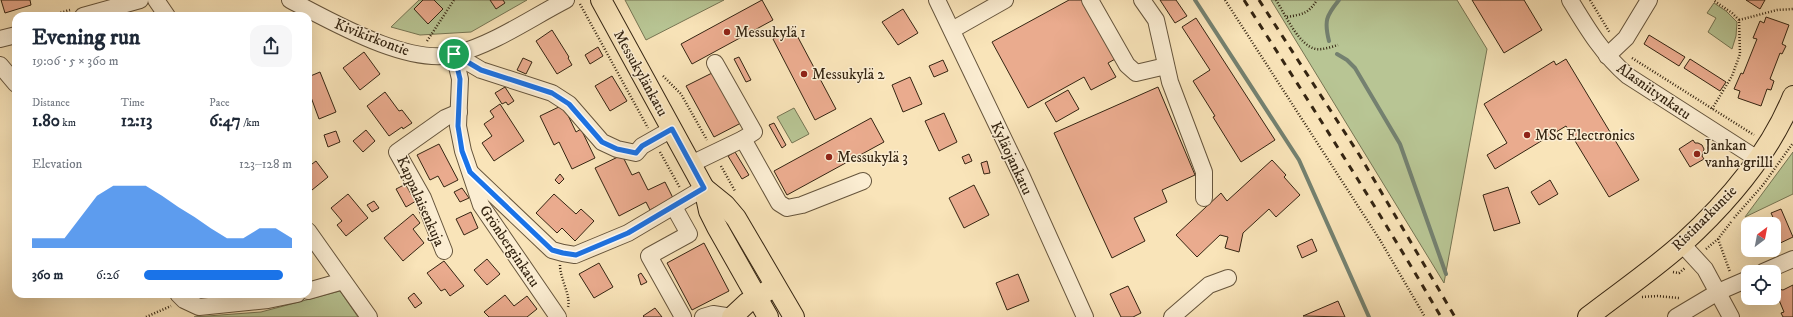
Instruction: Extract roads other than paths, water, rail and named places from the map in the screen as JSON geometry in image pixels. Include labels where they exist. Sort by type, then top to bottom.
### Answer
[{"type":"main road","name":"Messukylänkatu","points":[[601,0],[704,188],[709,211],[766,316]]},
{"type":"main road","name":"Ristinarkuntie","points":[[1588,317],[1682,244],[1772,153],[1793,96]]},
{"type":"main road","name":"Messukylänkatu","points":[[704,188],[725,204],[736,218],[790,310]]},
{"type":"main road","points":[[732,317],[738,310],[756,297],[776,286]]},
{"type":"main road","points":[[766,316],[790,310]]},
{"type":"street","points":[[97,12],[140,0]]},
{"type":"street","points":[[156,0],[164,12]]},
{"type":"street","name":"Kivikirkontie","points":[[290,0],[349,30],[390,46],[418,54],[436,56],[454,54],[478,47],[566,0]]},
{"type":"street","name":"Kyläojankatu","points":[[937,0],[1022,177],[1085,317]]},
{"type":"street","points":[[952,30],[1005,0]]},
{"type":"street","points":[[1090,0],[1127,65],[1136,73],[1166,66]]},
{"type":"street","points":[[1142,0],[1156,20],[1170,82],[1204,172],[1204,198]]},
{"type":"street","name":"Alasniitynkatu","points":[[1570,0],[1591,34],[1618,68],[1637,82],[1772,153]]},
{"type":"street","points":[[1607,56],[1620,45],[1628,35],[1650,0]]},
{"type":"street","points":[[0,39],[12,36]]},
{"type":"street","points":[[454,54],[481,70],[552,93],[569,104],[602,142],[617,149],[636,153],[642,146],[672,129]]},
{"type":"street","name":"Grönberginkatu","points":[[454,54],[460,79],[458,126],[462,151],[481,205],[558,317]]},
{"type":"street","points":[[691,164],[743,139],[754,132],[715,64]]},
{"type":"street","points":[[0,65],[12,79]]},
{"type":"street","name":"Kappalaisenkuja","points":[[444,251],[423,198],[397,152],[445,118],[459,112]]},
{"type":"street","points":[[743,139],[779,203],[787,208],[802,205],[863,181]]},
{"type":"street","points":[[470,172],[552,250],[576,255],[628,233],[704,188]]},
{"type":"street","points":[[680,203],[689,234],[649,256],[683,317]]},
{"type":"street","points":[[312,237],[369,317]]},
{"type":"street","points":[[1682,244],[1704,269],[1731,317]]},
{"type":"street","points":[[1779,265],[1793,259]]},
{"type":"street","points":[[1172,317],[1209,285],[1228,278]]},
{"type":"street","points":[[312,290],[343,281]]},
{"type":"street","points":[[1676,317],[1718,292],[1741,282]]},
{"type":"street","points":[[675,286],[692,317]]},
{"type":"street","points":[[183,298],[199,307],[277,298]]},
{"type":"street","points":[[703,317],[713,314],[732,317]]},
{"type":"waterway","points":[[1195,0],[1299,160],[1369,317]]},
{"type":"waterway","points":[[1329,41],[1327,19],[1331,10],[1339,0]]},
{"type":"waterway","points":[[1337,54],[1347,60],[1355,68],[1400,144],[1446,274]]},
{"type":"railway","points":[[1244,0],[1369,197],[1441,317]]},
{"type":"railway","points":[[1259,0],[1360,156],[1455,317]]},
{"type":"place","name":"Messukylä 1","points":[[727,32]]},
{"type":"place","name":"Messukylä 2","points":[[804,74]]},
{"type":"place","name":"MSc Electronics","points":[[1527,135]]},
{"type":"place","name":"Jankan vanha grilli","points":[[1697,154]]},
{"type":"place","name":"Messukylä 3","points":[[829,157]]}]
